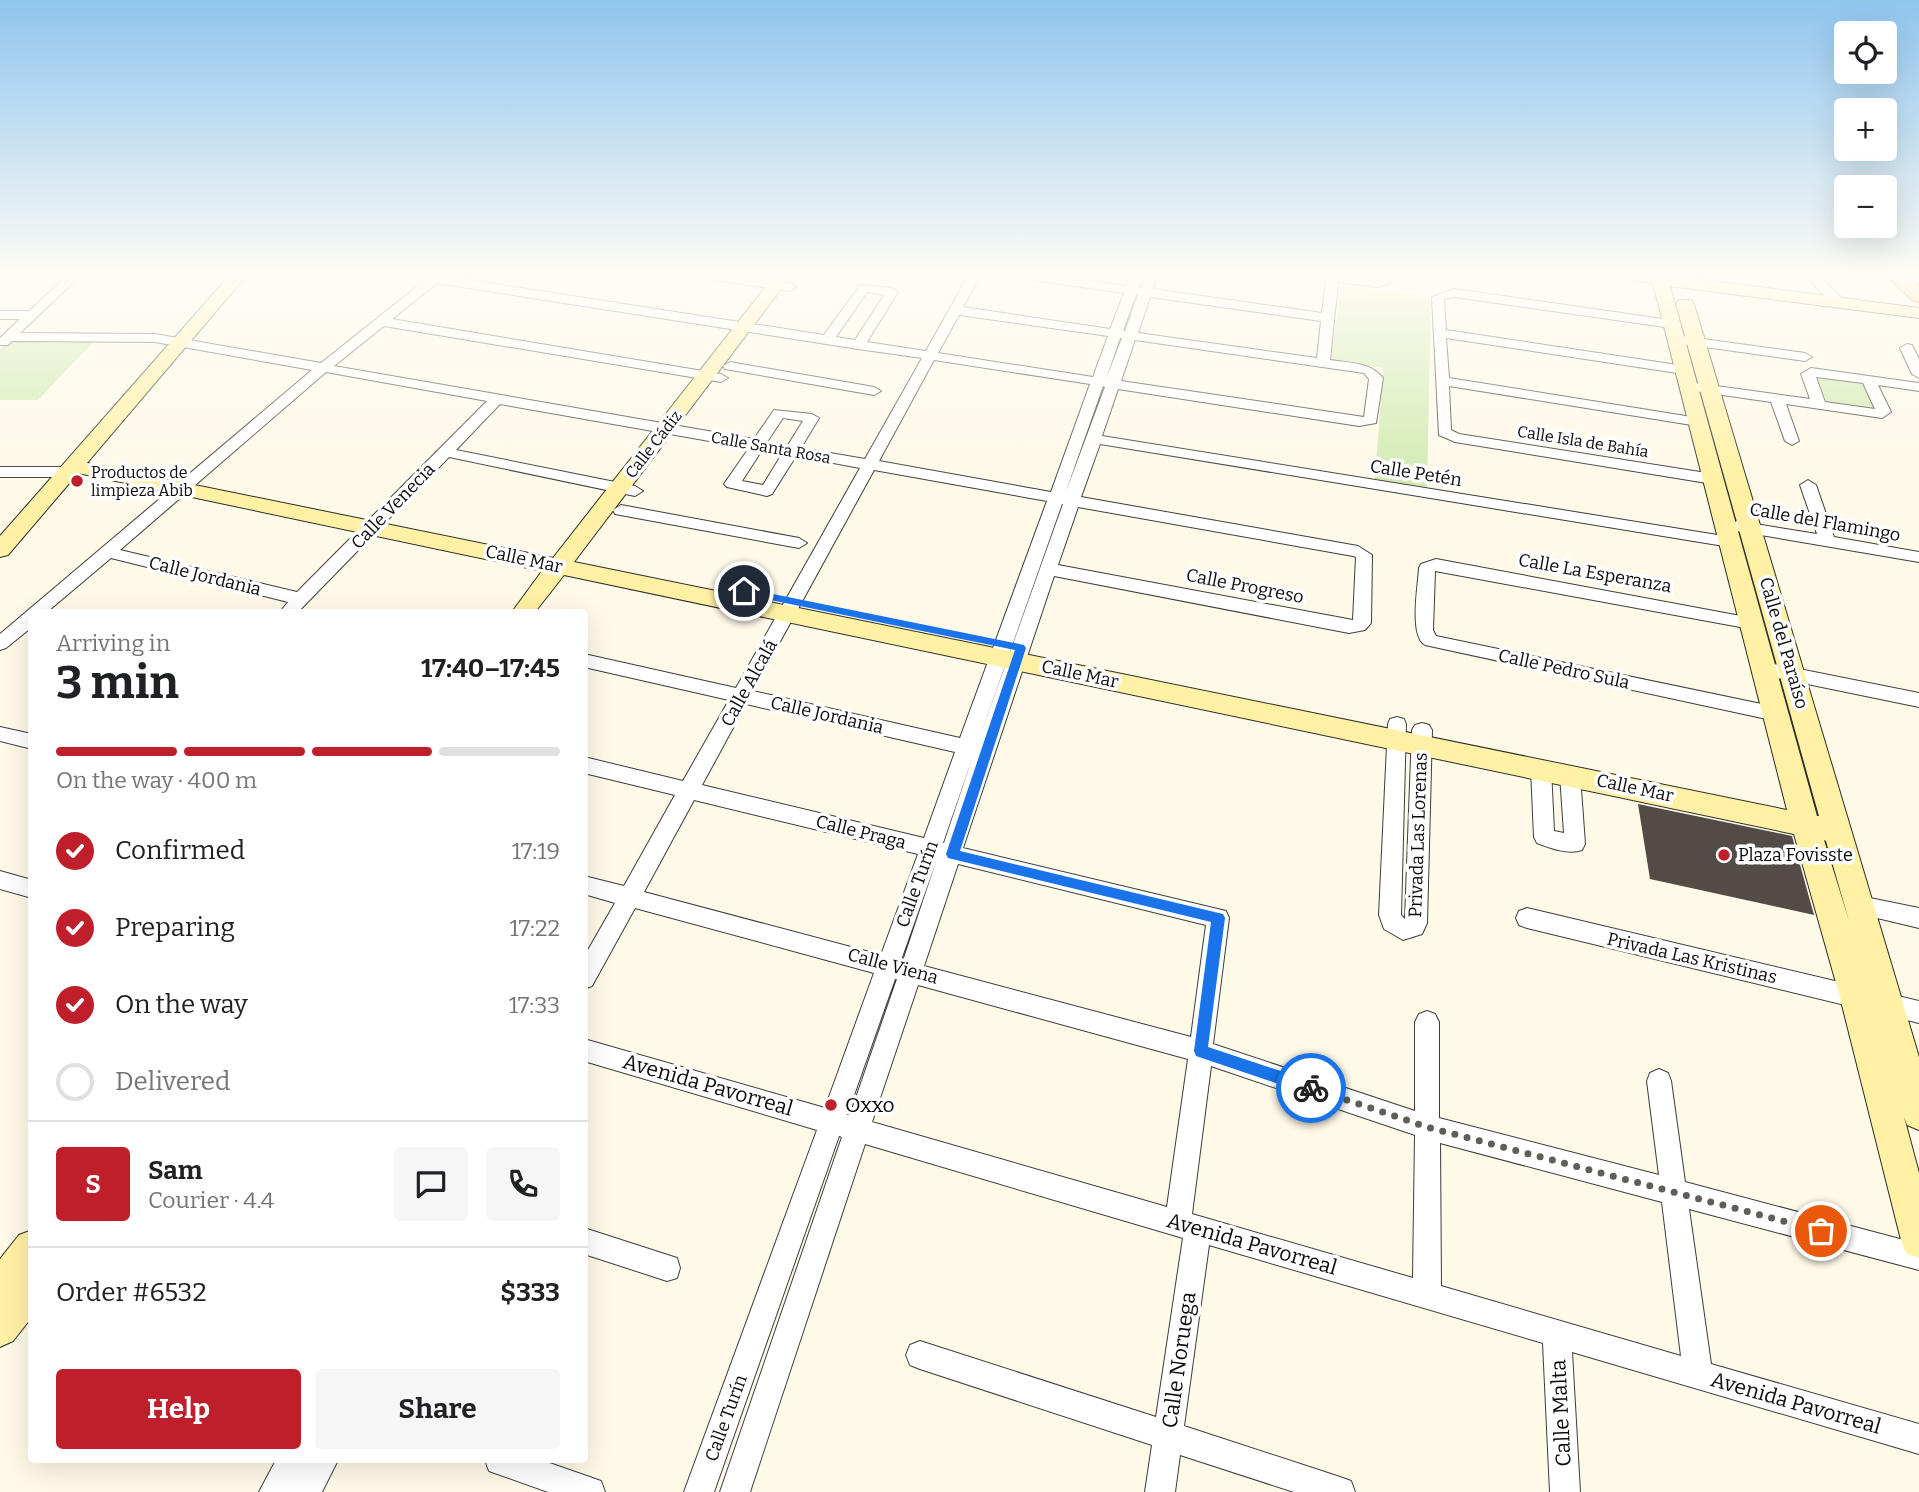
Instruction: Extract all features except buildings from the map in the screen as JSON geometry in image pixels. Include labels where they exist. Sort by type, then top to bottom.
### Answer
[{"type":"street","points":[[4,540],[74,465],[178,346]]},
{"type":"street","name":"Calle Santa Rosa","points":[[194,346],[1362,553]]},
{"type":"street","points":[[41,609],[351,346]]},
{"type":"street","points":[[541,346],[719,373],[874,391]]},
{"type":"street","name":"Calle Cádiz","points":[[545,609],[571,563],[738,346]]},
{"type":"street","points":[[862,346],[1367,422],[1371,420],[1376,378],[1374,374],[1323,363],[1199,346]]},
{"type":"street","name":"Calle Alcalá","points":[[588,972],[935,346]]},
{"type":"street","name":"Calle Turín","points":[[1009,652],[1048,569],[1065,499],[1111,346]]},
{"type":"street","name":"Calle Turín","points":[[735,1492],[912,972],[941,851],[1009,652],[1065,499],[1096,439],[1128,346]]},
{"type":"street","points":[[1323,363],[1325,346]]},
{"type":"street","points":[[1440,346],[1441,381],[1698,422]]},
{"type":"street","points":[[1505,346],[1777,399],[1882,414],[1884,412],[1868,380]]},
{"type":"street","name":"Calle del Paraíso","points":[[1684,346],[1694,382],[1750,528],[1860,905],[1904,1008]]},
{"type":"street","points":[[1741,346],[1805,357]]},
{"type":"street","points":[[1907,348],[1919,374]]},
{"type":"street","points":[[1820,406],[1808,374],[1811,372],[1919,387]]},
{"type":"street","name":"Calle Isla de Bahía","points":[[1441,381],[1444,432],[1448,436],[1713,479]]},
{"type":"street","name":"Calle del Paraíso","points":[[1694,382],[1698,422],[1803,816],[1856,997],[1919,1240]]},
{"type":"street","name":"Calle Venecia","points":[[291,609],[497,399]]},
{"type":"street","points":[[1777,399],[1792,441]]},
{"type":"street","points":[[779,413],[812,418],[767,491],[732,484],[758,445],[779,413]]},
{"type":"street","name":"Calle Petén","points":[[1096,439],[1728,533]]},
{"type":"street","points":[[446,452],[627,489]]},
{"type":"street","points":[[0,472],[74,465]]},
{"type":"street","name":"Calle Mar","points":[[74,465],[187,484],[1837,823]]},
{"type":"street","points":[[1808,485],[1828,542]]},
{"type":"street","name":"Calle Cádiz","points":[[526,609],[621,510],[627,489]]},
{"type":"street","points":[[621,510],[799,543]]},
{"type":"street","name":"Calle del Flamingo","points":[[1728,533],[1750,528],[1919,557]]},
{"type":"street","name":"Calle Jordania","points":[[108,552],[301,599]]},
{"type":"street","name":"Calle Progreso","points":[[1048,569],[1355,627],[1362,622],[1362,553]]},
{"type":"street","name":"Calle La Esperanza","points":[[1430,565],[1751,623]]},
{"type":"street","name":"Calle Pedro Sula","points":[[1430,565],[1427,568],[1424,630],[1426,638],[1431,641],[1776,714]]},
{"type":"street","points":[[0,623],[27,625]]},
{"type":"street","points":[[0,644],[27,625]]},
{"type":"street","name":"Calle Jordania","points":[[588,661],[976,749]]},
{"type":"street","points":[[1764,669],[1919,700]]},
{"type":"street","points":[[0,734],[28,741]]},
{"type":"street","name":"Calle Mar","points":[[1409,734],[1541,769],[1803,816]]},
{"type":"street","name":"Privada Las Lorenas","points":[[1409,734],[1416,923],[1410,930],[1403,930],[1392,922],[1390,915],[1409,734]]},
{"type":"street","name":"Calle Praga","points":[[588,766],[1218,918]]},
{"type":"street","points":[[1541,769],[1544,837],[1575,844],[1570,775]]},
{"type":"street","name":"Calle Turín","points":[[699,1492],[888,965],[941,851]]},
{"type":"street","name":"Calle Viena","points":[[588,886],[1201,1051],[1427,1127],[1919,1257]]},
{"type":"street","points":[[1860,905],[1919,918]]},
{"type":"street","name":"Calle Noruega","points":[[1160,1492],[1188,1226],[1201,1051],[1218,918]]},
{"type":"street","name":"Privada Las Kristinas","points":[[1527,918],[1904,1008]]},
{"type":"street","points":[[1904,1008],[1919,1113]]},
{"type":"street","points":[[1427,1022],[1427,1295]]},
{"type":"street","name":"Avenida Pavorreal","points":[[588,1051],[1919,1439]]},
{"type":"street","points":[[1659,1081],[1698,1374]]},
{"type":"street","points":[[588,1242],[667,1268]]},
{"type":"street","points":[[0,1328],[28,1260]]},
{"type":"street","name":"Calle Malta","points":[[1558,1334],[1565,1492]]},
{"type":"street","points":[[920,1355],[1340,1492]]},
{"type":"street","points":[[274,1492],[290,1463]]},
{"type":"street","points":[[305,1492],[321,1463]]},
{"type":"street","points":[[508,1463],[590,1492]]},
{"type":"green space","points":[[5,346],[90,346],[38,400],[0,400],[0,350]]},
{"type":"green space","points":[[1333,346],[1430,346],[1427,487],[1375,479],[1383,368],[1331,360]]},
{"type":"green space","points":[[1817,378],[1865,384],[1878,415],[1829,408]]},
{"type":"way so far","points":[[1311,1088],[1427,1127],[1821,1231]]},
{"type":"place","name":"Productos de limpieza Abib","points":[[77,481]]},
{"type":"place","name":"Plaza Fovisste","points":[[1724,855]]},
{"type":"place","name":"Oxxo","points":[[831,1105]]},
{"type":"route","points":[[744,591],[1021,648],[952,854],[1218,918],[1201,1051],[1311,1088]]}]
